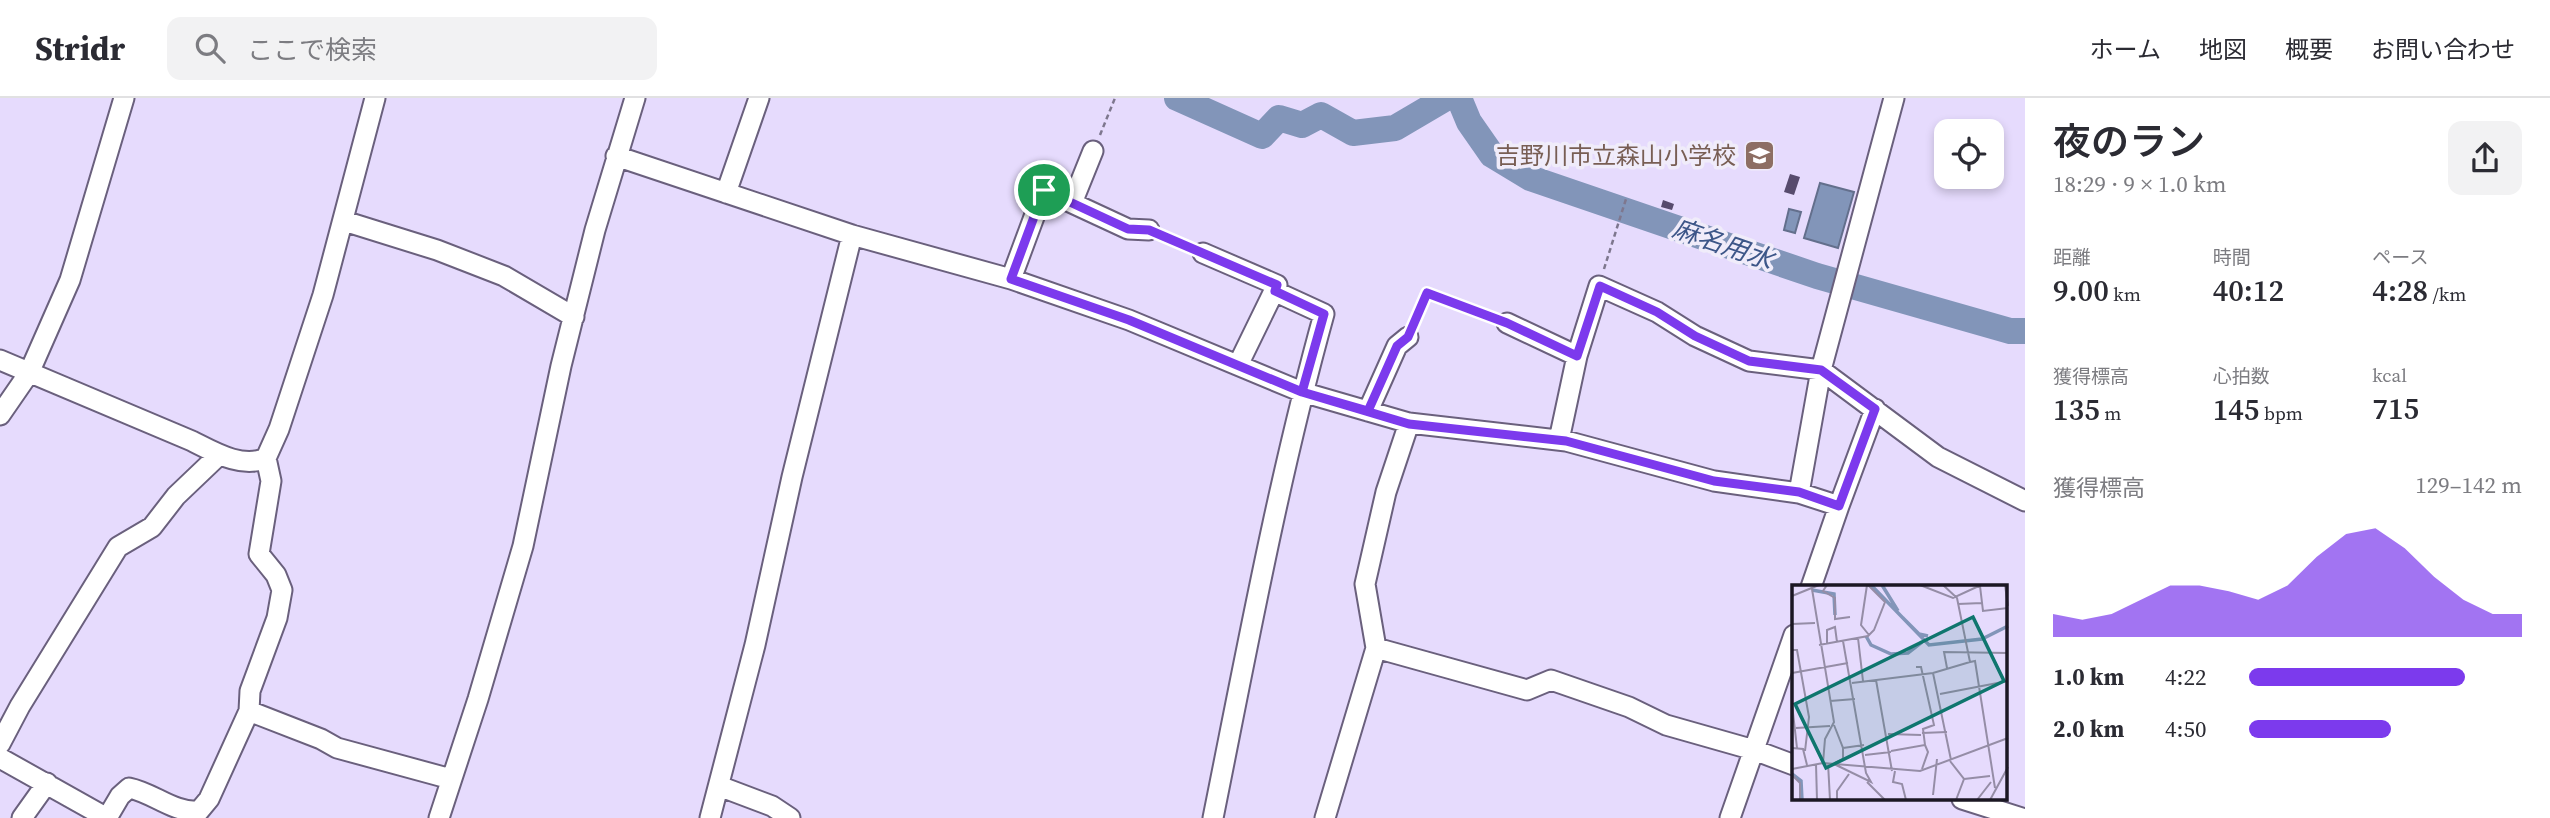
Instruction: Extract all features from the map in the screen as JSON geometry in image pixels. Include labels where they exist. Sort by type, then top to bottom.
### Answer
[{"type":"street","points":[[0,415],[29,373],[70,280],[124,98]]},
{"type":"street","points":[[0,758],[100,816],[129,788],[144,791],[184,812],[199,811],[209,799],[249,710],[250,691],[278,618],[282,590],[276,575],[259,554],[271,481],[266,458],[297,377],[344,221],[375,98]]},
{"type":"street","points":[[439,818],[478,699],[523,546],[561,366],[616,156],[635,98]]},
{"type":"street","points":[[726,193],[759,98]]},
{"type":"street","points":[[1799,492],[1821,370],[1894,98]]},
{"type":"street","points":[[1072,203],[1093,150]]},
{"type":"street","points":[[616,156],[852,234],[1011,279],[1129,320],[1302,392],[1409,424],[1559,440],[1714,481],[1799,492],[1839,506]]},
{"type":"street","points":[[1011,279],[1044,190],[1128,229],[1149,230]]},
{"type":"street","points":[[344,221],[437,250],[505,276],[574,317]]},
{"type":"street","points":[[710,818],[755,645],[792,477],[852,234]]},
{"type":"street","points":[[1203,253],[1277,285],[1238,365]]},
{"type":"street","points":[[1559,440],[1577,356],[1600,286],[1657,312],[1695,336],[1749,361],[1821,370],[1938,457],[2025,501]]},
{"type":"street","points":[[1213,818],[1302,392],[1324,314],[1275,291]]},
{"type":"street","points":[[1507,323],[1577,356]]},
{"type":"street","points":[[1368,411],[1397,346],[1408,337]]},
{"type":"street","points":[[0,360],[219,455],[254,463],[266,458]]},
{"type":"street","points":[[1812,585],[1875,409]]},
{"type":"street","points":[[1325,818],[1376,648],[1365,584],[1386,492],[1409,424]]},
{"type":"street","points":[[0,744],[20,706],[118,547],[152,527],[176,496],[219,455]]},
{"type":"street","points":[[1730,818],[1792,641]]},
{"type":"street","points":[[1376,648],[1527,690],[1551,680],[1629,707],[1666,725],[1754,750],[1792,764]]},
{"type":"street","points":[[249,710],[337,748],[451,779]]},
{"type":"street","points":[[22,818],[47,783]]},
{"type":"street","points":[[719,786],[772,806],[790,818]]},
{"type":"street","points":[[1965,800],[2022,818]]},
{"type":"path","points":[[1093,150],[1115,98]]},
{"type":"path","points":[[1600,286],[1626,200]]},
{"type":"path","points":[[1149,230],[1203,253]]},
{"type":"path","points":[[1408,337],[1427,293],[1507,323]]},
{"type":"water","points":[[1820,183],[1854,192],[1838,248],[1804,238]]},
{"type":"water","points":[[1789,209],[1801,212],[1795,233],[1784,230]]},
{"type":"building","points":[[1790,174],[1800,177],[1794,195],[1784,192]]},
{"type":"building","points":[[1663,200],[1674,204],[1672,210],[1661,207]]},
{"type":"waterway","points":[[1177,98],[1262,136],[1279,118],[1302,125],[1321,115],[1353,133],[1395,128],[1446,98]]},
{"type":"waterway","name":"麻名用水","points":[[1459,98],[1469,122],[1492,155],[1530,178],[1817,276],[2010,331],[2025,331]]},
{"type":"place","name":"吉野川市立森山小学校","points":[[1759,156]]},
{"type":"route","points":[[1044,190],[1011,279],[1129,320],[1302,392],[1409,424],[1566,441],[1714,481],[1799,492],[1839,506],[1875,409],[1821,370],[1749,361],[1695,336],[1657,312],[1600,286],[1577,356],[1507,323],[1427,293],[1408,337],[1397,346],[1368,411],[1302,392],[1324,314],[1275,291],[1277,285],[1149,230],[1128,229],[1044,190]]}]
